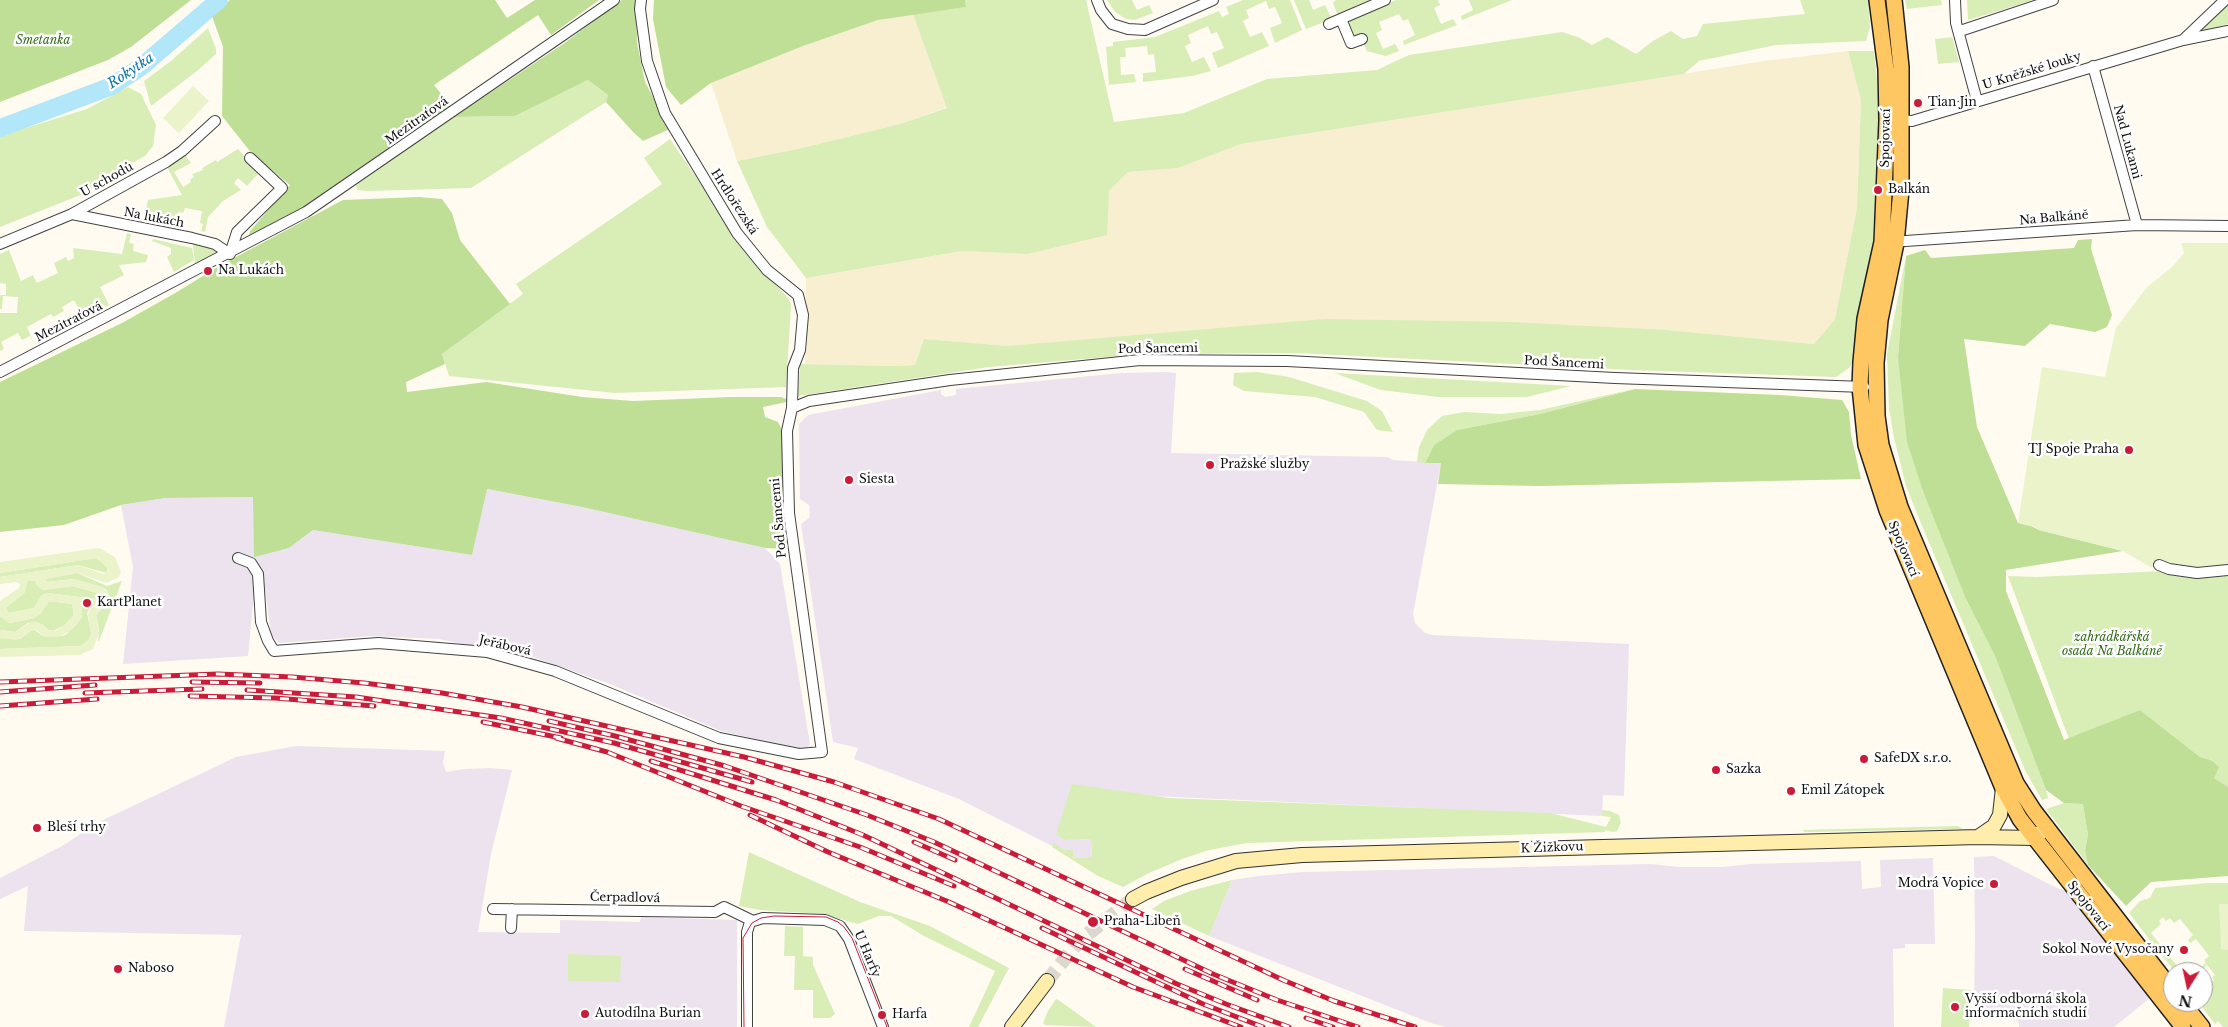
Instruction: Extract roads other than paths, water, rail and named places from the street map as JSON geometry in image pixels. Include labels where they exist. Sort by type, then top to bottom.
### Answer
[{"type":"main road","name":"Spojovací","points":[[1878,0],[1886,69],[1895,120],[1900,198],[1889,242],[1880,320],[1868,387],[1866,445],[1887,510],[2003,788],[2034,838],[2183,1027]]},
{"type":"main road","name":"Spojovací","points":[[1894,0],[1901,67],[1895,120]]},
{"type":"main road","name":"Spojovací","points":[[1868,387],[1881,445],[1900,507],[2016,783],[2047,827],[2163,978]]},
{"type":"main road","points":[[1978,837],[1994,826],[2000,815],[2003,788]]},
{"type":"main road","points":[[2034,838],[2047,827]]},
{"type":"main road","name":"K Žižkovu","points":[[1133,899],[1181,878],[1236,861],[1302,855],[1978,837],[2034,838]]},
{"type":"main road","points":[[1012,1027],[1046,981]]},
{"type":"main road","points":[[2190,1012],[2202,1027]]},
{"type":"street","name":"Mezitraťová","points":[[0,372],[230,254],[320,203],[614,0]]},
{"type":"street","name":"Hrdlořezská","points":[[641,0],[641,28],[647,61],[665,114],[737,234],[767,270],[798,295],[803,315],[800,350],[794,368],[792,408]]},
{"type":"street","points":[[1097,0],[1101,10],[1112,24],[1128,29],[1145,30],[1213,0]]},
{"type":"street","points":[[1329,24],[1385,0]]},
{"type":"street","points":[[1955,0],[1956,23],[1960,31],[1977,101]]},
{"type":"street","points":[[1960,31],[2053,0]]},
{"type":"street","name":"U Kněžské louky","points":[[2183,40],[2225,0]]},
{"type":"street","points":[[1341,19],[1351,43],[1362,39]]},
{"type":"street","name":"U Kněžské louky","points":[[1895,120],[1912,121],[2183,40],[2228,31]]},
{"type":"street","name":"Nad Lukami","points":[[2093,66],[2137,225]]},
{"type":"street","name":"U schodů","points":[[0,244],[72,214],[182,151],[215,121]]},
{"type":"street","points":[[230,254],[237,232],[282,188],[250,158]]},
{"type":"street","name":"Na lukách","points":[[72,214],[192,238],[214,244],[230,254]]},
{"type":"street","name":"Na Balkáně","points":[[1889,242],[2137,225],[2228,226]]},
{"type":"street","name":"Pod Šancemi","points":[[822,752],[789,513],[787,430],[792,408],[810,401],[950,380],[1140,360],[1287,361],[1615,378],[1868,387]]},
{"type":"street","name":"Jeřábová","points":[[238,558],[250,563],[258,574],[261,622],[268,641],[274,650],[378,643],[487,652],[554,671],[719,738],[799,754],[822,752]]},
{"type":"street","points":[[2159,565],[2169,569],[2197,573],[2228,570]]},
{"type":"street","name":"Čerpadlová","points":[[493,909],[715,912],[724,907],[750,924]]},
{"type":"street","points":[[511,928],[512,909]]},
{"type":"street","name":"U Harfy","points":[[750,924],[763,918],[825,920],[838,924],[849,939],[883,1027]]},
{"type":"street","points":[[747,1027],[748,992],[746,982],[750,924]]},
{"type":"waterway","name":"Rokytka","points":[[0,128],[112,86],[141,67],[219,0]]},
{"type":"tunnel","points":[[1047,981],[1080,940],[1133,899]]},
{"type":"tram line","points":[[744,1027],[743,938],[752,923],[761,918],[774,916],[826,917],[844,927],[852,938],[887,1027]]},
{"type":"railway","points":[[0,682],[218,674],[292,677],[364,683],[442,693],[522,707],[744,757],[834,782],[939,819],[1283,980],[1334,1001],[1415,1027]]},
{"type":"railway","points":[[192,682],[260,683]]},
{"type":"railway","points":[[0,692],[95,685]]},
{"type":"railway","points":[[85,693],[202,689]]},
{"type":"railway","points":[[247,690],[356,697],[501,718],[614,743],[752,782]]},
{"type":"railway","points":[[190,696],[275,698],[374,706]]},
{"type":"railway","points":[[0,706],[97,699]]},
{"type":"railway","points":[[549,721],[615,736],[725,766],[867,815],[934,842],[1213,974],[1277,1000],[1358,1027]]},
{"type":"railway","points":[[483,722],[561,738]]},
{"type":"railway","points":[[556,738],[607,752],[741,806],[860,847],[954,886]]},
{"type":"railway","points":[[651,761],[776,800],[863,835],[1177,984],[1289,1027]]},
{"type":"railway","points":[[750,815],[828,852],[949,902],[1133,987],[1241,1027]]},
{"type":"railway","points":[[914,842],[955,860]]},
{"type":"railway","points":[[1042,928],[1203,1004],[1263,1027]]},
{"type":"railway","points":[[1185,969],[1257,1000]]},
{"type":"railway","points":[[1306,1018],[1333,1027]]},
{"type":"place","name":"Tian Jin","points":[[1918,103]]},
{"type":"place","name":"Balkán","points":[[1878,190]]},
{"type":"place","name":"Na Lukách","points":[[208,271]]},
{"type":"place","name":"TJ Spoje Praha","points":[[2129,450]]},
{"type":"place","name":"Pražské služby","points":[[1210,465]]},
{"type":"place","name":"Siesta","points":[[849,480]]},
{"type":"place","name":"KartPlanet","points":[[87,603]]},
{"type":"place","name":"SafeDX s.r.o.","points":[[1864,759]]},
{"type":"place","name":"Sazka","points":[[1716,770]]},
{"type":"place","name":"Emil Zátopek","points":[[1791,791]]},
{"type":"place","name":"Bleší trhy","points":[[37,828]]},
{"type":"place","name":"Modrá Vopice","points":[[1994,884]]},
{"type":"place","name":"Praha-Libeň","points":[[1093,922]]},
{"type":"place","name":"Sokol Nové Vysočany","points":[[2184,950]]},
{"type":"place","name":"Naboso","points":[[118,969]]},
{"type":"place","name":"Vyšší odborná škola informačních studií","points":[[1955,1007]]},
{"type":"place","name":"Autodílna Burian","points":[[585,1014]]},
{"type":"place","name":"Harfa","points":[[882,1015]]},
{"type":"park label","name":"Smetanka","points":[[43,41]]},
{"type":"park label","name":"zahrádkářská osada Na Balkáně","points":[[2112,645]]}]
